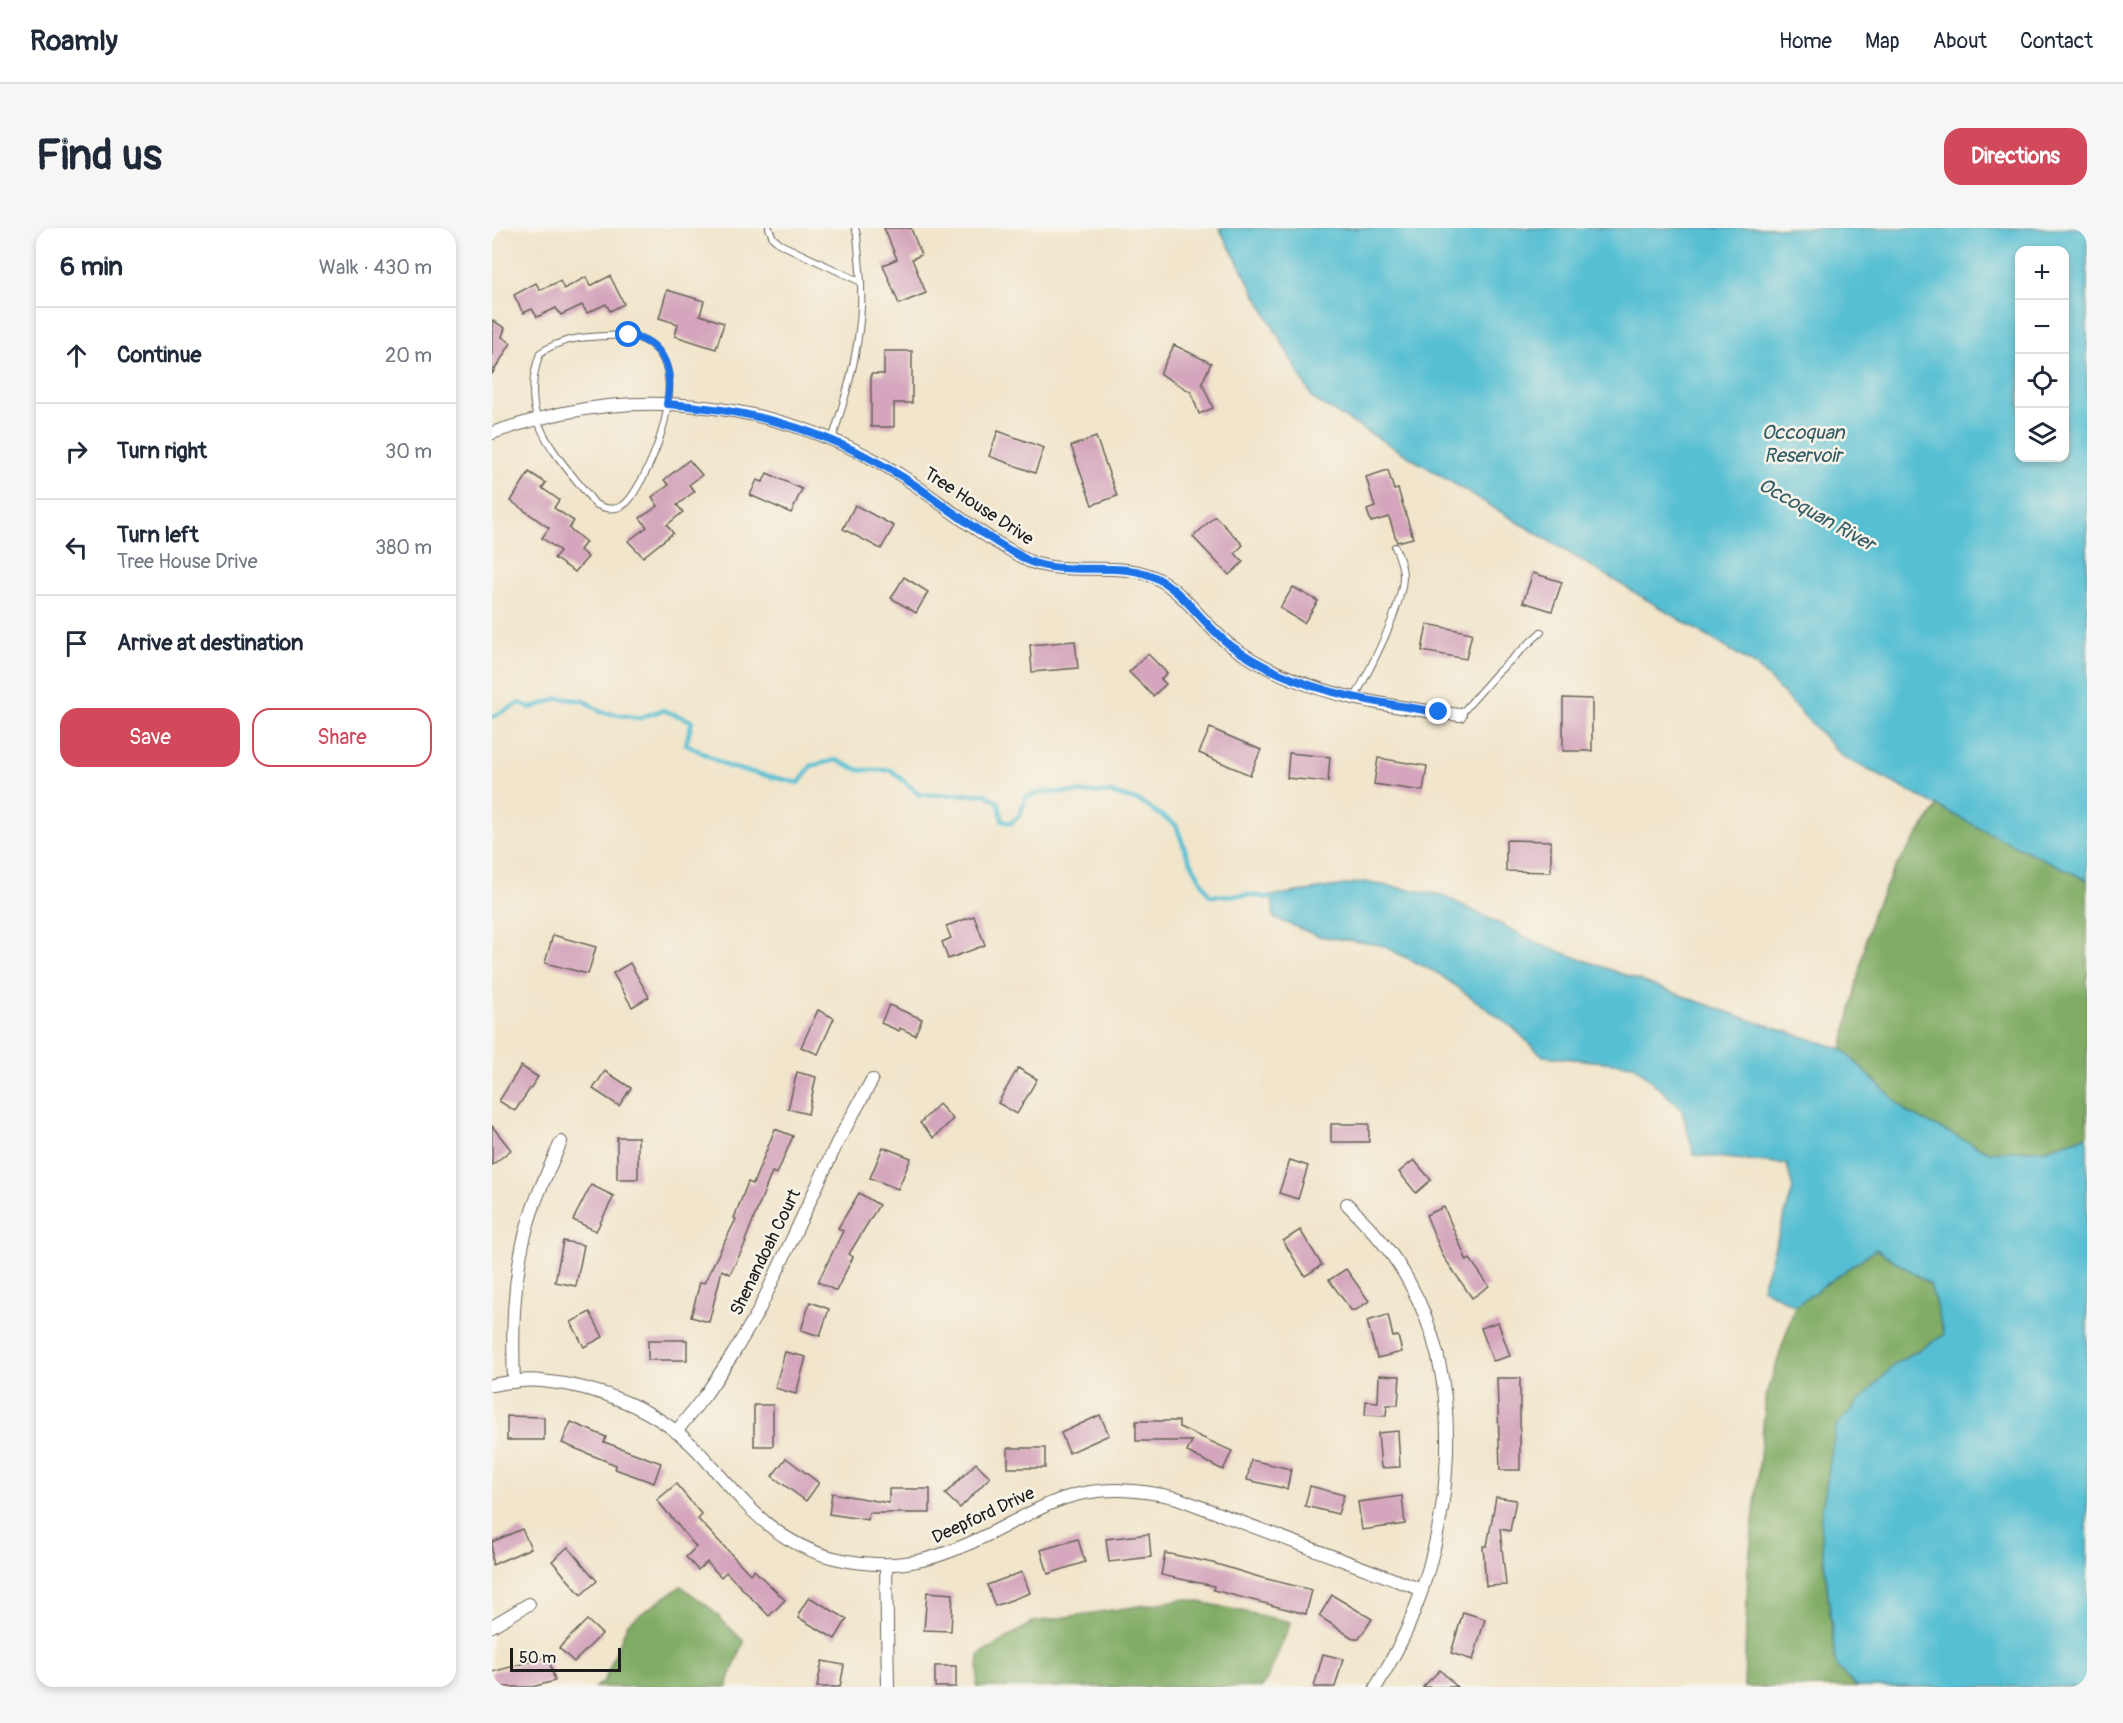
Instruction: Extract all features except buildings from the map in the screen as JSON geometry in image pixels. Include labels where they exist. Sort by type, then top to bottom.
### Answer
[{"type":"street","name":"Tree House Drive","points":[[492,433],[566,412],[614,406],[667,404],[740,412],[771,419],[832,440],[865,455],[899,474],[963,521],[1031,562],[1060,568],[1128,570],[1151,576],[1174,590],[1206,624],[1229,644],[1276,673],[1304,684],[1355,697],[1460,715]]},
{"type":"street","name":"Shenandoah Court","points":[[676,1432],[733,1354],[758,1312],[837,1143],[872,1080]]},
{"type":"street","points":[[514,1382],[512,1342],[519,1263],[533,1207],[561,1142]]},
{"type":"street","points":[[1347,1204],[1371,1227],[1391,1254],[1424,1312],[1441,1371],[1447,1412],[1447,1462],[1433,1552],[1409,1624],[1376,1687]]},
{"type":"street","name":"Deepford Drive","points":[[492,1385],[514,1382],[549,1382],[598,1392],[648,1413],[696,1449],[762,1521],[788,1539],[830,1557],[850,1562],[886,1565],[917,1562],[942,1556],[1067,1497],[1097,1491],[1127,1489],[1177,1498],[1422,1590]]},
{"type":"street","points":[[886,1565],[888,1687]]},
{"type":"street","points":[[492,1626],[529,1604]]},
{"type":"lane","points":[[769,228],[773,238],[780,244],[861,282]]},
{"type":"lane","points":[[832,440],[855,354],[862,302],[855,228]]},
{"type":"lane","points":[[629,335],[652,344],[666,364],[669,379],[667,404],[654,458],[629,500],[622,506],[613,509],[595,504],[542,435],[536,419],[532,400],[532,381],[540,353],[553,345],[573,338],[629,335]]},
{"type":"lane","points":[[1355,697],[1387,629],[1401,590],[1403,576],[1395,547]]},
{"type":"lane","points":[[1460,715],[1497,674],[1541,632]]},
{"type":"green space","points":[[1938,806],[2087,880],[2087,1136],[2046,1149],[1989,1152],[1908,1113],[1842,1049],[1872,914],[1895,868]]},
{"type":"green space","points":[[1876,1249],[1930,1284],[1945,1335],[1895,1364],[1820,1523],[1836,1666],[1857,1687],[1744,1687],[1748,1570],[1766,1397],[1795,1306]]},
{"type":"green space","points":[[681,1586],[710,1608],[744,1642],[728,1687],[595,1687],[604,1681],[628,1623]]},
{"type":"green space","points":[[1186,1599],[1291,1622],[1262,1687],[977,1687],[979,1655],[1033,1622]]},
{"type":"water","name":"Occoquan Reservoir","points":[[1219,228],[2087,228],[2087,880],[1985,831],[1842,756],[1757,666],[1313,399]]},
{"type":"water","points":[[1364,882],[1442,895],[1542,945],[1744,1018],[1842,1049],[1908,1113],[1989,1152],[2046,1149],[2087,1136],[2087,1687],[1857,1687],[1836,1666],[1820,1523],[1836,1426],[1895,1364],[1944,1335],[1930,1284],[1876,1249],[1795,1306],[1762,1288],[1793,1189],[1787,1164],[1694,1155],[1682,1109],[1634,1065],[1543,1056],[1512,1027],[1439,974],[1381,945],[1318,936],[1274,918],[1272,896]]},
{"type":"waterway","points":[[492,717],[520,703],[531,708],[559,698],[585,701],[601,712],[639,718],[663,710],[692,721],[686,744],[729,767],[799,783],[811,766],[836,760],[859,770],[891,770],[920,795],[986,794],[999,803],[1002,821],[1011,823],[1020,815],[1026,797],[1042,792],[1111,793],[1139,801],[1176,825],[1187,855],[1210,896],[1249,895],[1277,899]]},
{"type":"route","points":[[629,335],[639,337],[659,351],[666,364],[669,379],[667,404],[740,412],[771,419],[832,440],[899,474],[963,521],[1031,562],[1060,568],[1128,570],[1144,573],[1160,580],[1174,590],[1206,624],[1229,644],[1276,673],[1322,689],[1386,704],[1439,712]]},
{"type":"water label","name":"Occoquan River","points":[[1817,514]]}]
